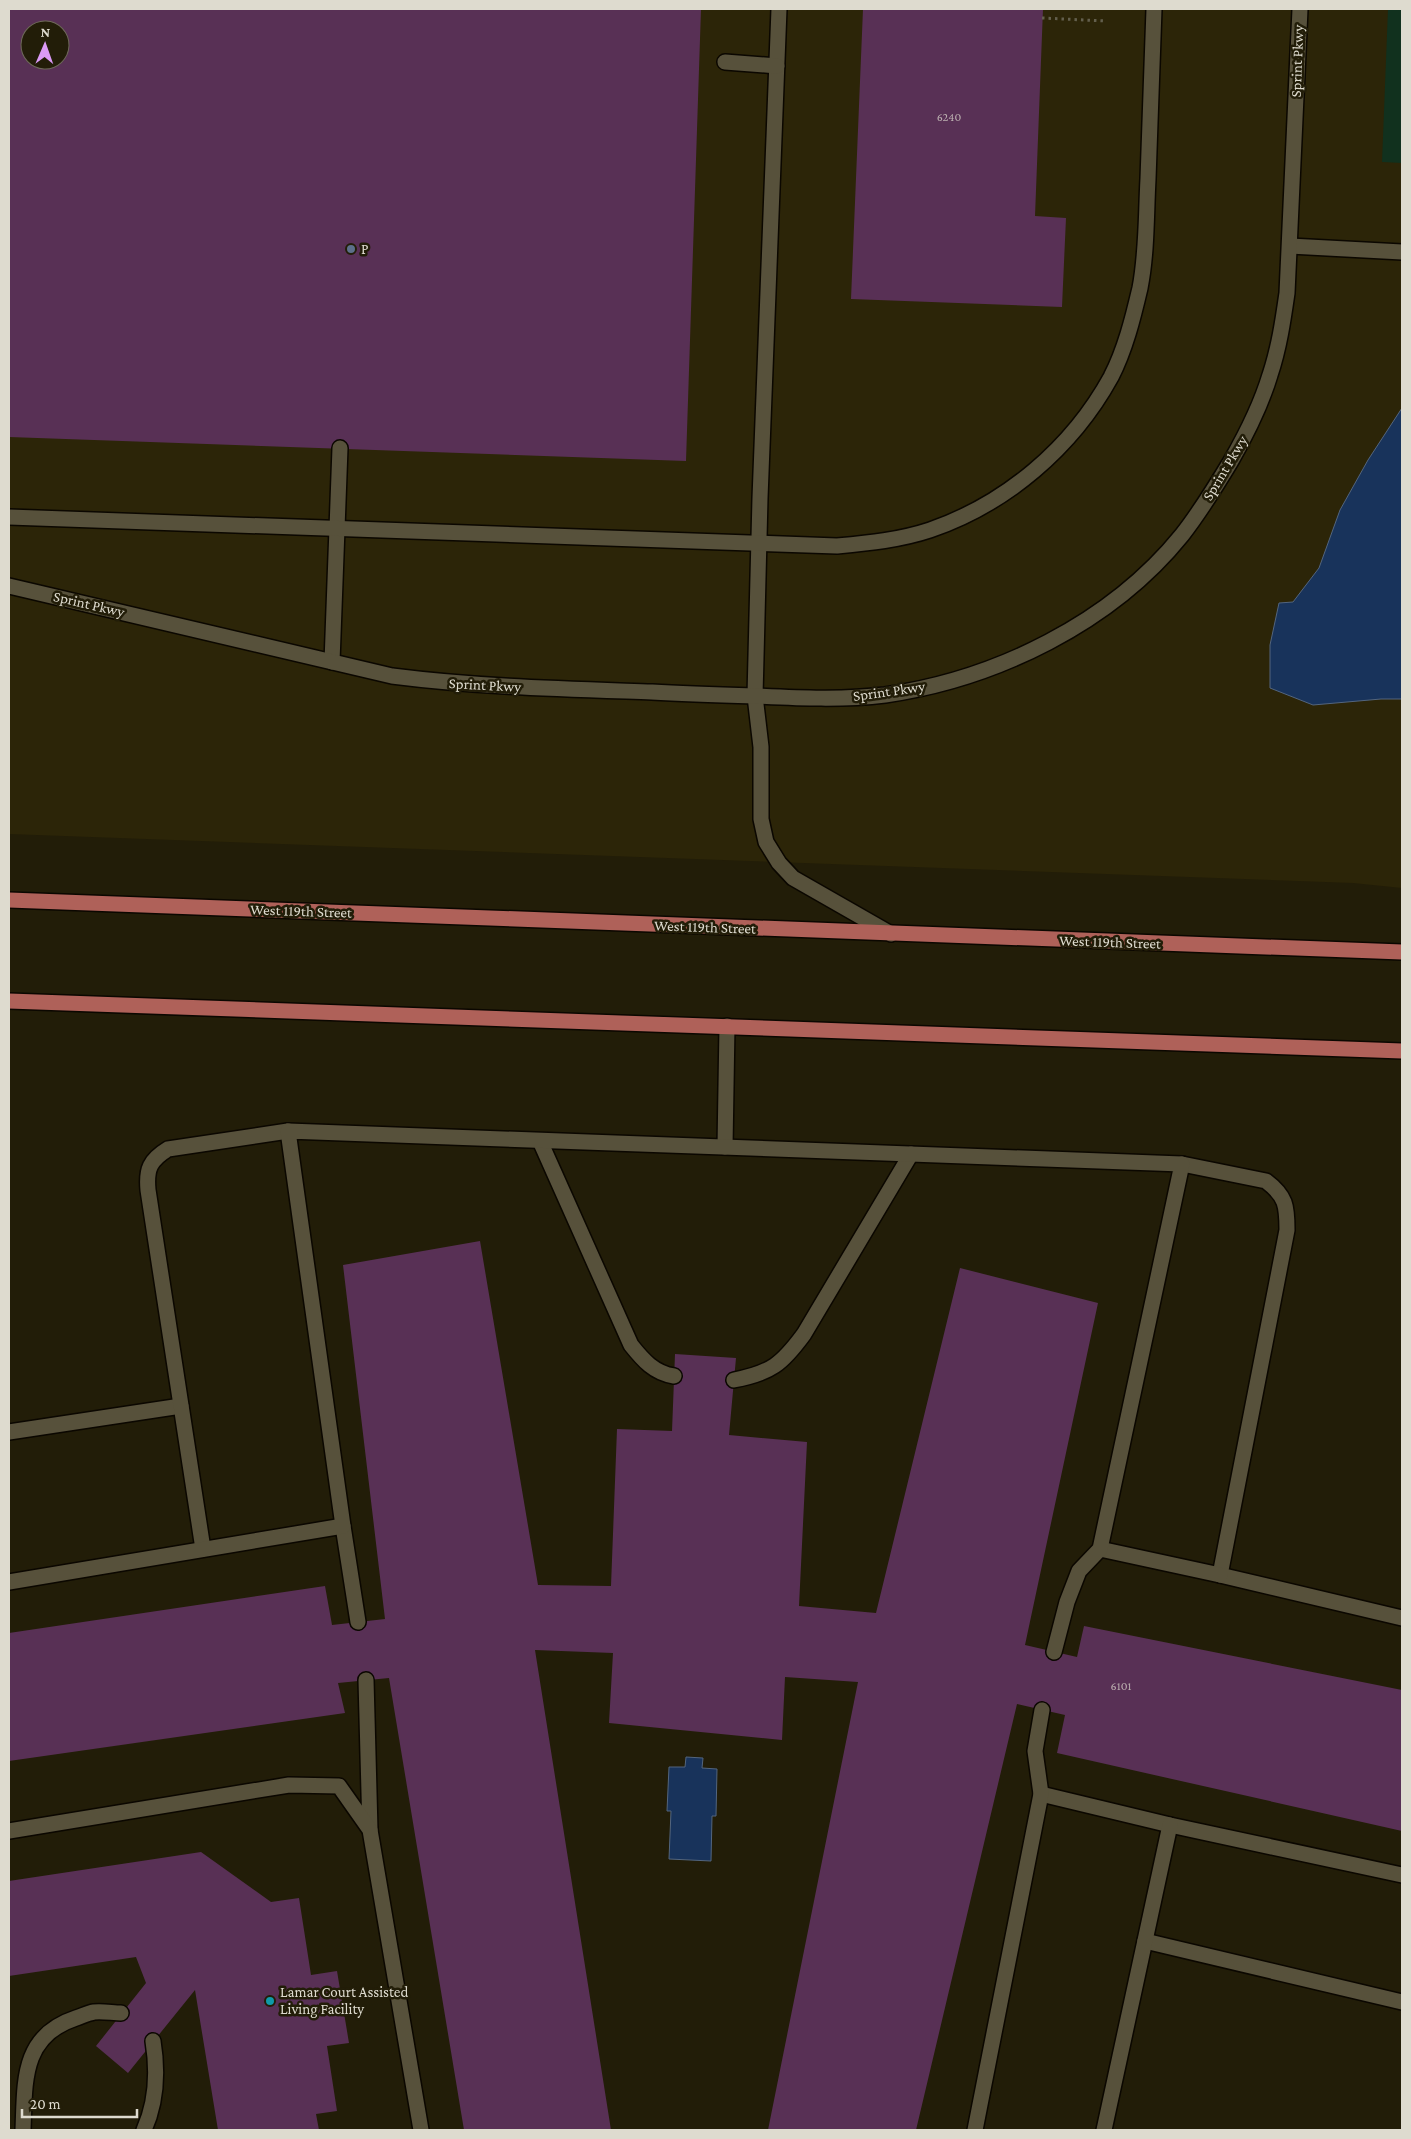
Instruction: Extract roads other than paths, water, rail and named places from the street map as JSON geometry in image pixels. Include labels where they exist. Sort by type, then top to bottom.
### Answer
[{"type":"main road","name":"West 119th Street","points":[[9,900],[1402,952]]},
{"type":"main road","points":[[9,1001],[1402,1051]]},
{"type":"street","points":[[779,9],[755,696],[761,747],[760,819],[766,842],[779,863],[793,878],[891,934]]},
{"type":"street","points":[[9,517],[759,545],[837,546],[886,541],[930,530],[969,513],[1013,487],[1053,454],[1085,418],[1111,376],[1129,332],[1140,286],[1146,238],[1154,9]]},
{"type":"street","name":"Sprint Pkwy","points":[[9,586],[392,676],[454,684],[816,699],[884,695],[944,683],[1002,665],[1055,638],[1098,612],[1142,577],[1181,536],[1216,487],[1248,431],[1270,376],[1280,337],[1287,293],[1300,9]]},
{"type":"street","points":[[725,62],[777,66]]},
{"type":"street","points":[[1290,246],[1402,252]]},
{"type":"street","points":[[332,662],[340,448]]},
{"type":"street","points":[[725,1147],[727,1026]]},
{"type":"street","points":[[288,1131],[358,1622]]},
{"type":"street","points":[[203,1549],[148,1190],[149,1166],[157,1155],[168,1149],[288,1131],[1182,1164],[1266,1181],[1277,1189],[1284,1199],[1287,1212],[1287,1230],[1220,1575]]},
{"type":"street","points":[[540,1140],[631,1345],[644,1362],[663,1374],[674,1376]]},
{"type":"street","points":[[734,1380],[756,1376],[787,1358],[804,1334],[911,1154]]},
{"type":"street","points":[[1054,1652],[1067,1602],[1079,1571],[1100,1549],[1182,1164]]},
{"type":"street","points":[[9,1432],[181,1406]]},
{"type":"street","points":[[9,1582],[343,1526]]},
{"type":"street","points":[[1100,1549],[1402,1618]]},
{"type":"street","points":[[366,1680],[370,1830],[421,2130]]},
{"type":"street","points":[[975,2130],[1041,1794],[1034,1751],[1042,1710]]},
{"type":"street","points":[[9,1831],[289,1786],[340,1786],[370,1830]]},
{"type":"street","points":[[1041,1794],[1170,1825],[1402,1875]]},
{"type":"street","points":[[1104,2130],[1170,1825]]},
{"type":"street","points":[[1145,1940],[1402,2002]]},
{"type":"street","points":[[23,2130],[25,2086],[31,2056],[42,2037],[64,2022],[94,2012],[121,2013]]},
{"type":"street","points":[[144,2130],[153,2106],[156,2083],[154,2041]]},
{"type":"water","points":[[1402,408],[1402,699],[1313,705],[1270,688],[1270,645],[1279,603],[1293,602],[1319,568],[1340,510],[1368,460]]},
{"type":"water","points":[[686,1757],[703,1758],[702,1768],[717,1769],[716,1816],[712,1816],[711,1861],[669,1859],[671,1811],[667,1811],[669,1767],[685,1767]]},
{"type":"place","name":"P","points":[[351,249]]},
{"type":"place","name":"Lamar Court Assisted Living Facility","points":[[270,2001]]}]
